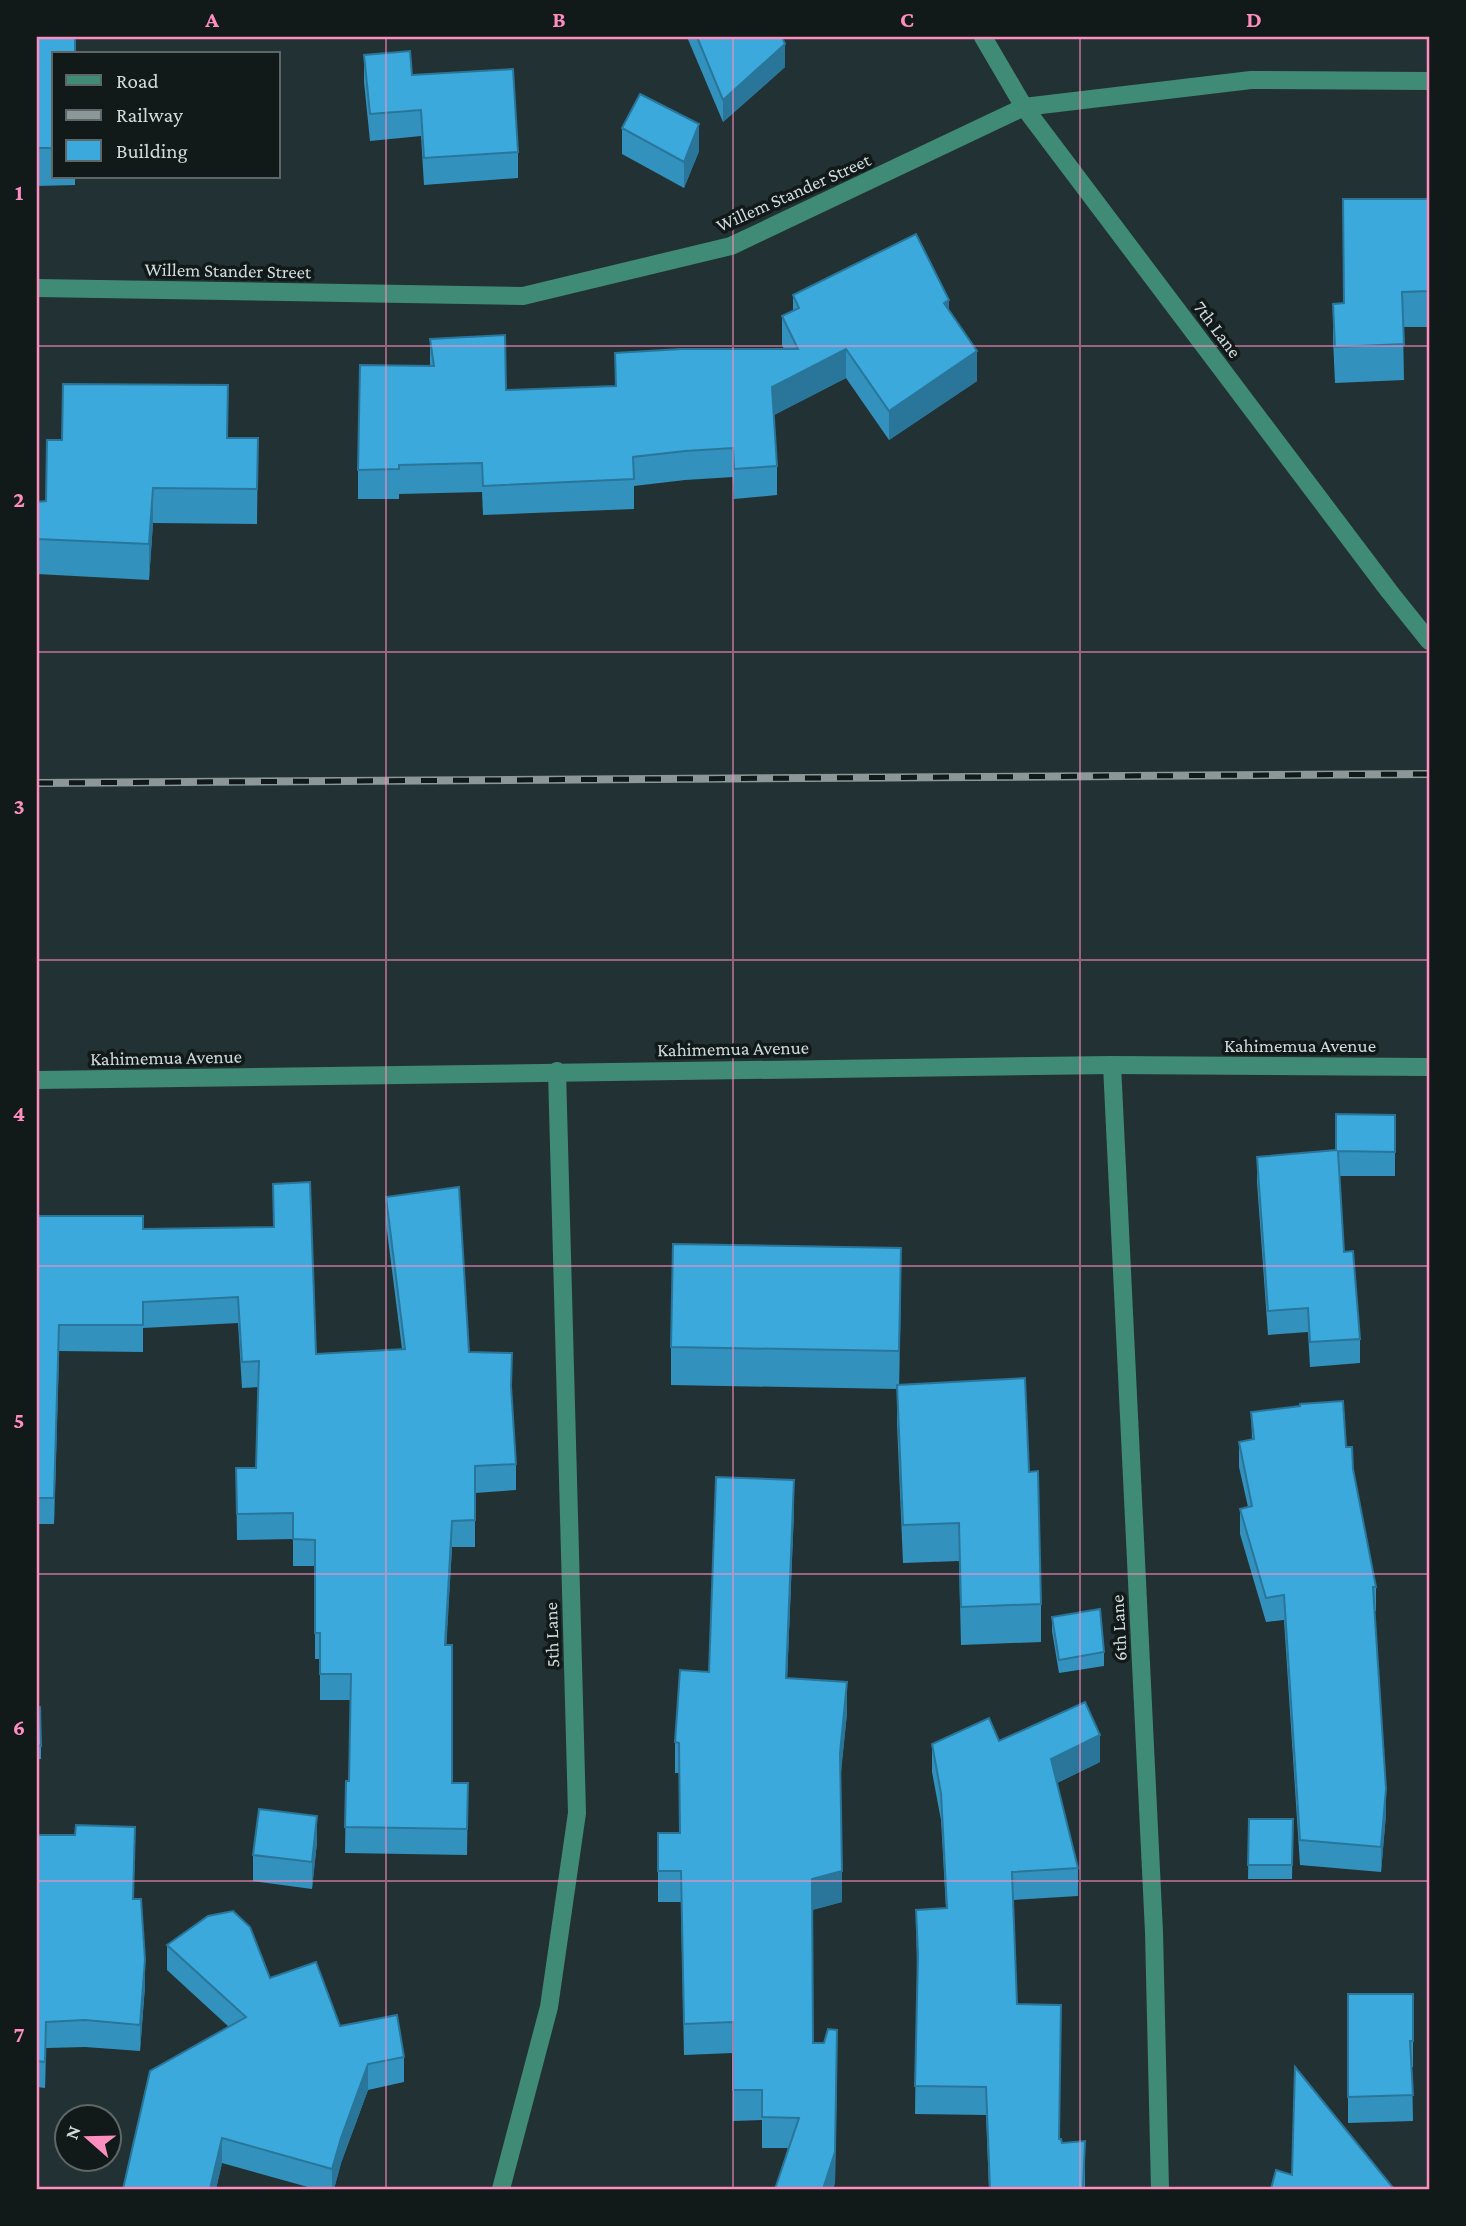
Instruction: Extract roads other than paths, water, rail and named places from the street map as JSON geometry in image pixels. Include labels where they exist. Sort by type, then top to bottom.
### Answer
[{"type":"street","name":"7th Lane","points":[[983,37],[1024,107],[1429,641]]},
{"type":"street","name":"Willem Stander Street","points":[[37,288],[523,296],[731,246],[1024,107],[1251,80],[1429,81]]},
{"type":"street","name":"Kahimemua Avenue","points":[[37,1080],[1112,1065],[1429,1067]]},
{"type":"street","name":"6th Lane","points":[[1112,1065],[1154,1932],[1160,2189]]},
{"type":"street","name":"5th Lane","points":[[501,2189],[549,2007],[577,1813],[557,1071]]},
{"type":"railway","points":[[37,783],[1429,774]]}]
